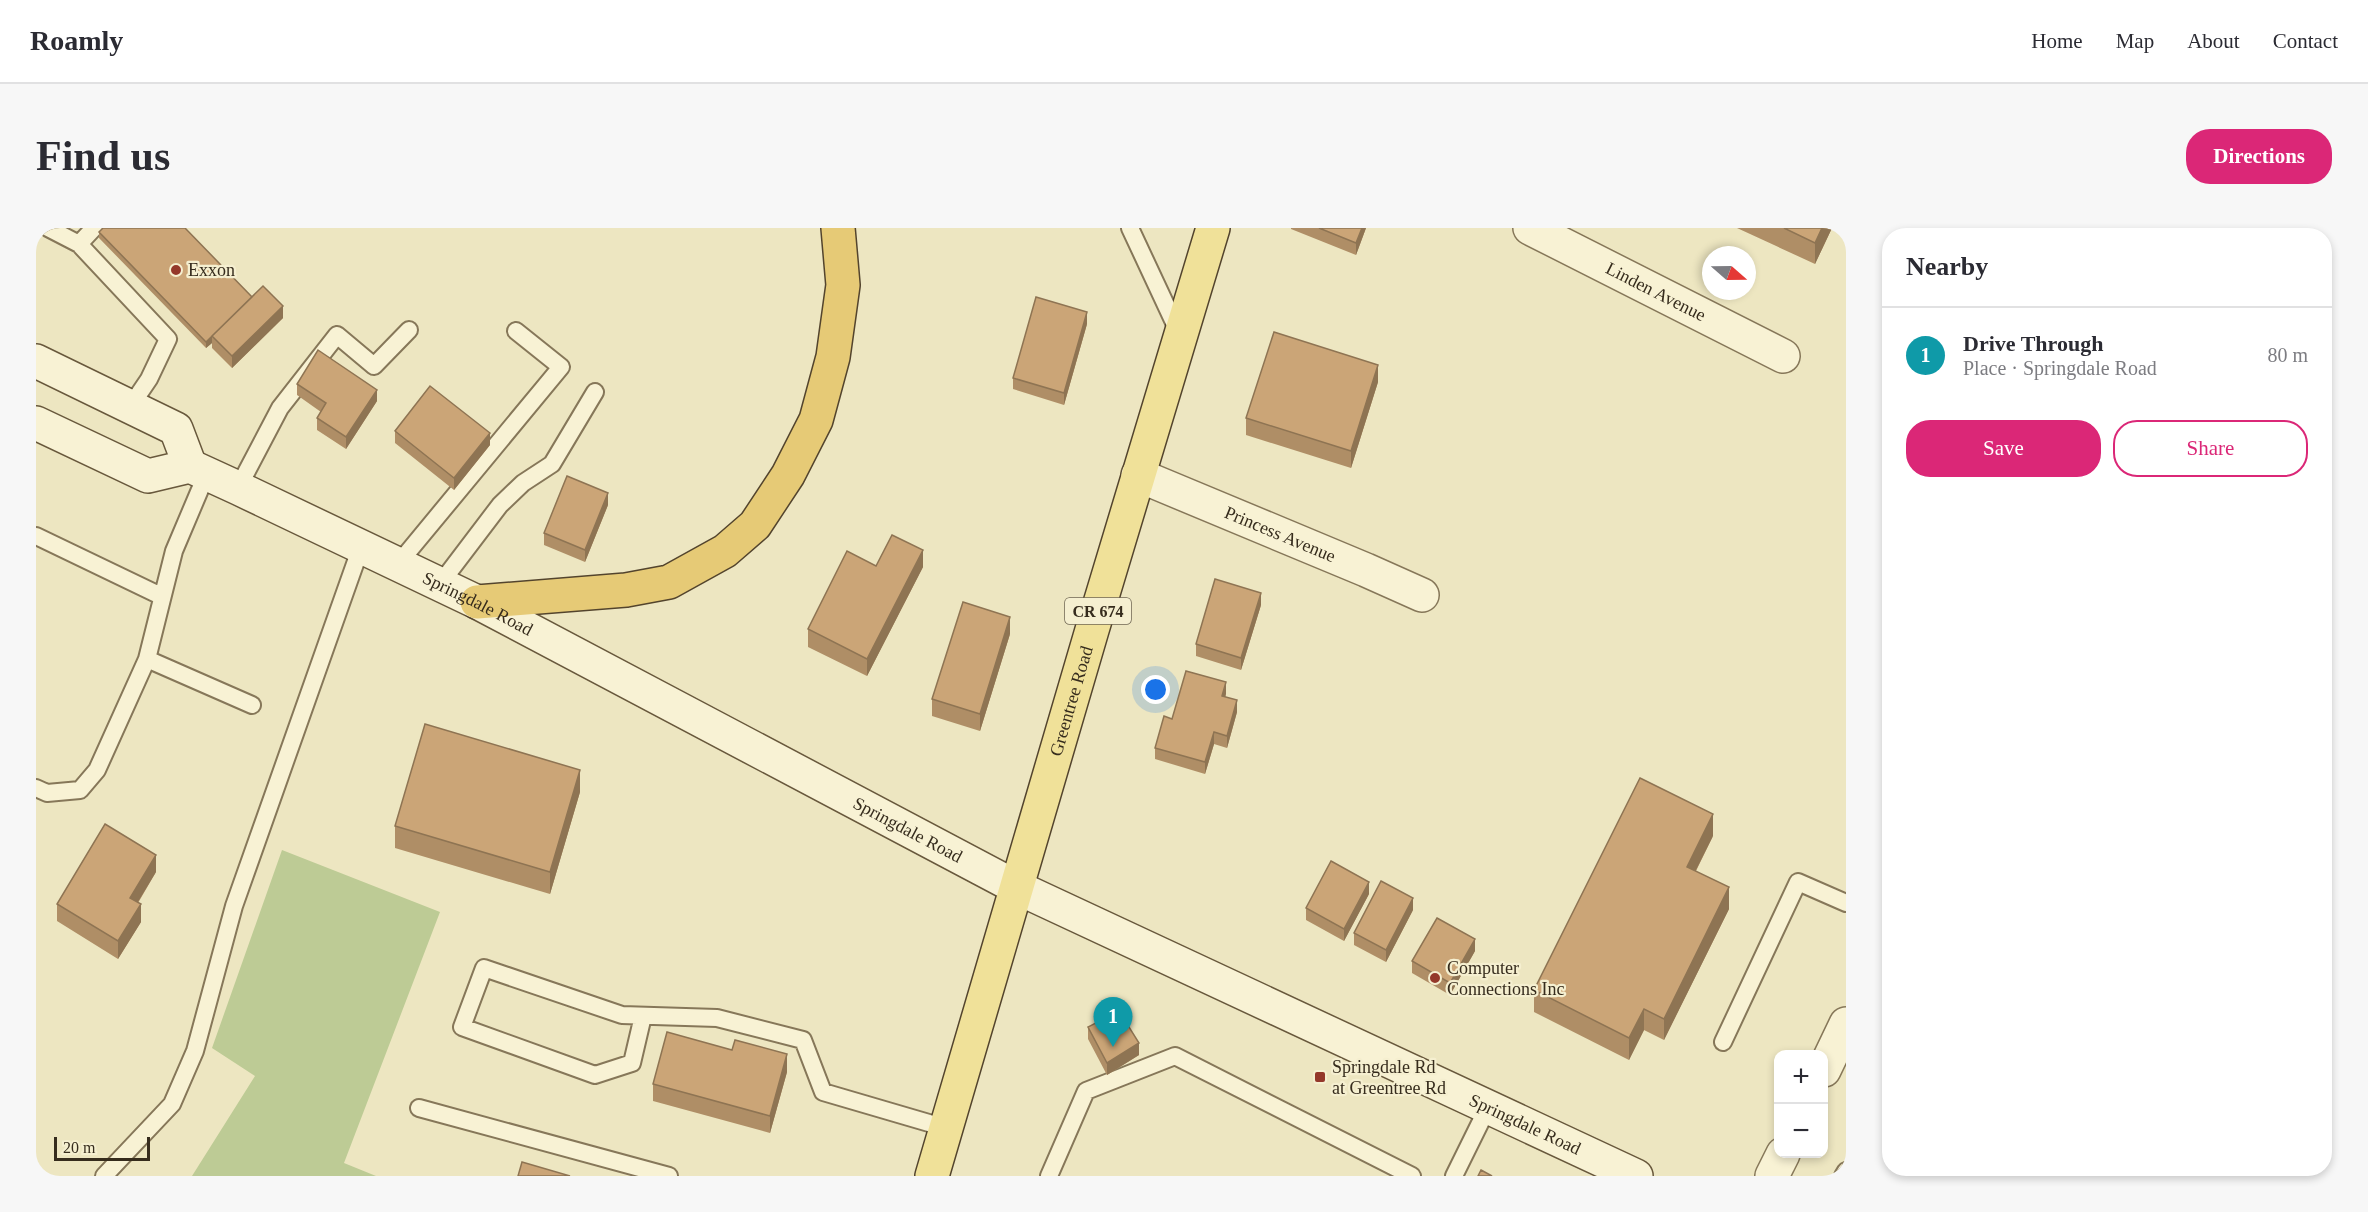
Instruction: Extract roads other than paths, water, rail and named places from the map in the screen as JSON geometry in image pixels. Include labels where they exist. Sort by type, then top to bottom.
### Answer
[{"type":"highway","points":[[477,602],[626,590],[669,582],[725,551],[755,525],[788,475],[816,420],[833,357],[843,285],[838,228]]},
{"type":"main road","name":"Greentree Road","points":[[932,1176],[1213,228]]},
{"type":"main road","name":"Linden Avenue","points":[[1530,228],[1783,356]]},
{"type":"main road","points":[[36,361],[176,429],[198,470],[148,476],[36,423]]},
{"type":"main road","name":"Springdale Road","points":[[198,470],[477,602],[1016,887],[1636,1176]]},
{"type":"main road","name":"Princess Avenue","points":[[1138,475],[1366,570],[1422,596]]},
{"type":"main road","points":[[1828,1061],[1846,1023]]},
{"type":"main road","points":[[1772,1176],[1780,1158]]},
{"type":"lane","points":[[48,228],[79,244],[168,339],[149,379],[130,407]]},
{"type":"lane","points":[[79,244],[94,228]]},
{"type":"lane","points":[[1130,228],[1180,336]]},
{"type":"lane","points":[[238,488],[280,408],[337,335],[374,366],[409,330]]},
{"type":"lane","points":[[398,564],[561,367],[516,331]]},
{"type":"lane","points":[[440,584],[505,500],[523,483],[552,464],[595,392]]},
{"type":"lane","points":[[36,788],[47,793],[80,790],[97,770],[147,659],[161,596],[198,470]]},
{"type":"lane","points":[[36,537],[161,596]]},
{"type":"lane","points":[[104,1176],[172,1104],[195,1051],[234,906],[361,547]]},
{"type":"lane","points":[[147,659],[252,705]]},
{"type":"lane","points":[[1723,1042],[1798,882],[1846,903]]},
{"type":"lane","points":[[643,1016],[632,1063],[595,1075],[462,1027],[484,968],[622,1015],[717,1018],[803,1040],[823,1092],[946,1128]]},
{"type":"lane","points":[[1049,1176],[1086,1091],[1175,1056],[1412,1176]]},
{"type":"lane","points":[[1454,1176],[1488,1107]]},
{"type":"lane","points":[[419,1108],[669,1176]]},
{"type":"lane","points":[[1843,1176],[1846,1171]]},
{"type":"place","name":"Exxon","points":[[176,270]]},
{"type":"place","name":"Computer Connections Inc","points":[[1435,978]]},
{"type":"place","name":"Drive Through","points":[[1113,1047]]},
{"type":"place","name":"Springdale Rd at Greentree Rd","points":[[1320,1077]]}]
